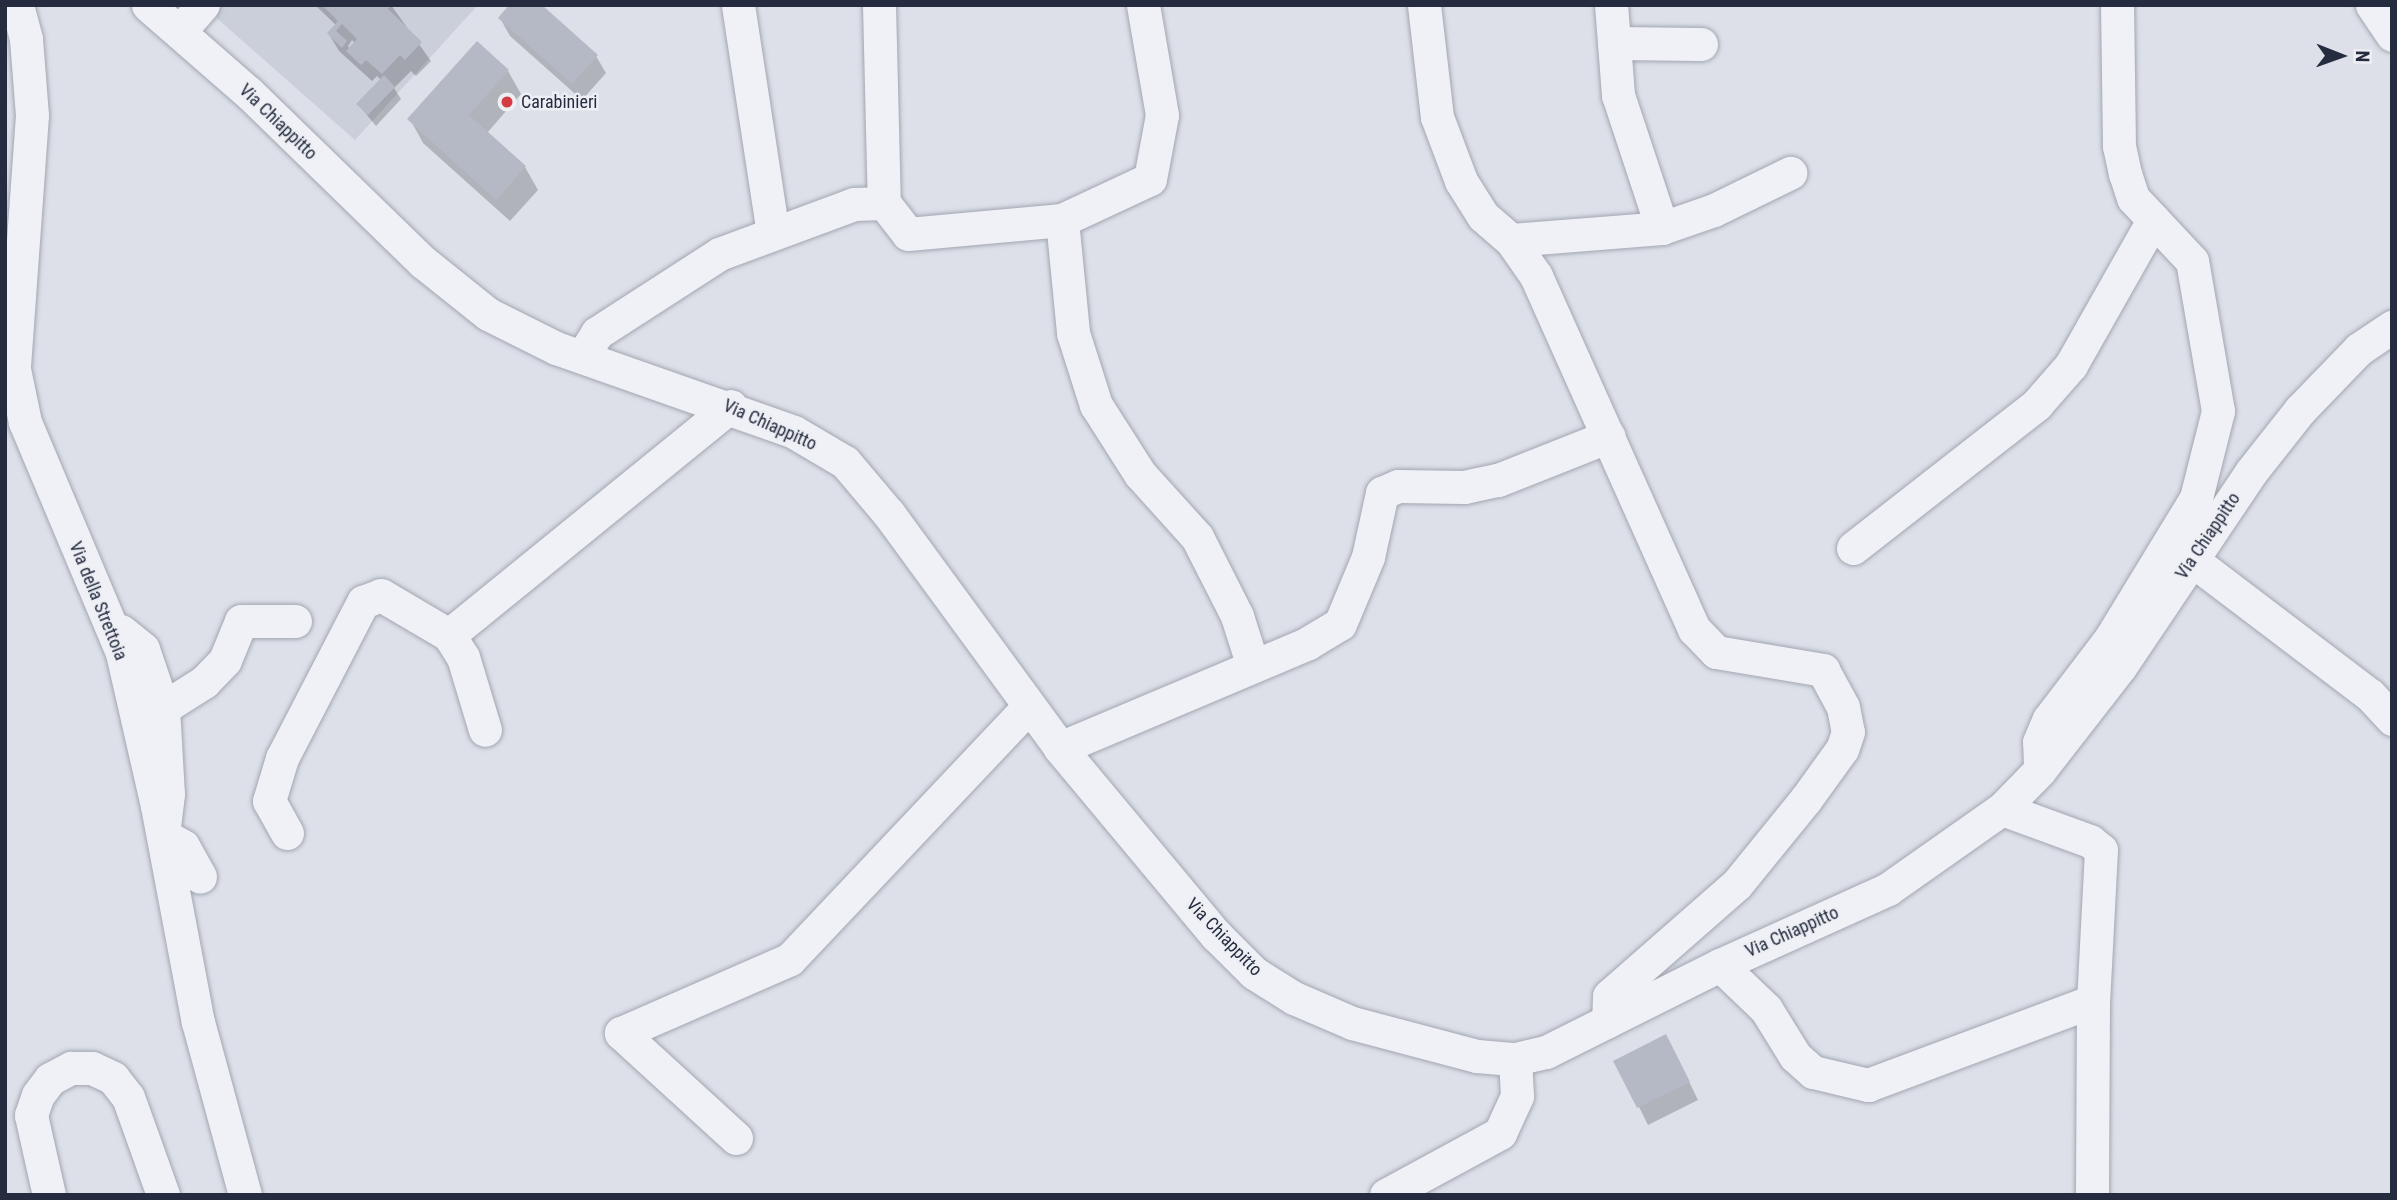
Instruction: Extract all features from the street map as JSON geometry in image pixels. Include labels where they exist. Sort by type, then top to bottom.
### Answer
[{"type":"street","name":"Via della Strettoia","points":[[17,5],[26,39],[32,115],[14,369],[25,422],[111,625],[163,835],[198,1022],[245,1195]]},
{"type":"street","name":"Via Chiappitto","points":[[148,5],[180,31],[423,262],[488,314],[582,356],[731,406],[794,432],[845,462],[889,514],[1060,748],[1216,935],[1254,973],[1294,998],[1352,1023],[1477,1056],[1515,1059],[1546,1052],[1720,965],[1888,889],[2002,809],[2040,770],[2120,667],[2251,472],[2301,410],[2359,349],[2392,327]]},
{"type":"street","points":[[180,31],[203,5]]},
{"type":"street","points":[[738,5],[773,233]]},
{"type":"street","points":[[879,5],[884,203],[908,234],[1062,220],[1150,179],[1162,115],[1143,5]]},
{"type":"street","points":[[1424,5],[1437,117],[1461,181],[1483,216],[1511,240],[1536,276],[1694,629],[1716,652],[1822,670],[1843,707],[1848,732],[1806,799],[1737,884],[1609,996],[1608,1020]]},
{"type":"street","points":[[1611,5],[1618,95],[1662,228]]},
{"type":"street","points":[[2040,770],[2039,742],[2049,719],[2110,639],[2177,533],[2196,498],[2215,431],[2216,399],[2192,261],[2133,198],[2119,146],[2117,5]]},
{"type":"street","points":[[2372,5],[2392,35]]},
{"type":"street","points":[[1614,43],[1702,44]]},
{"type":"street","points":[[1511,240],[1662,228],[1714,210],[1790,173]]},
{"type":"street","points":[[582,356],[597,333],[650,296],[719,254],[854,204],[884,203]]},
{"type":"street","points":[[1062,220],[1073,332],[1096,405],[1140,474],[1197,537],[1237,615],[1252,663]]},
{"type":"street","points":[[1853,548],[2037,404],[2071,365],[2152,220]]},
{"type":"street","points":[[449,635],[731,406]]},
{"type":"street","points":[[1060,748],[1252,663],[1308,643],[1340,624],[1368,558],[1382,493],[1398,486],[1464,487],[1498,480],[1609,436]]},
{"type":"street","points":[[2192,560],[2370,695],[2392,719]]},
{"type":"street","points":[[287,833],[269,801],[282,758],[363,602],[381,595],[449,635],[463,657],[485,730]]},
{"type":"street","points":[[163,708],[204,682],[225,660],[241,621],[295,621]]},
{"type":"street","points":[[111,625],[142,649],[163,708],[168,794],[163,835],[183,846],[200,877]]},
{"type":"street","points":[[736,1138],[621,1033],[790,959],[1029,706]]},
{"type":"street","points":[[2002,809],[2090,841],[2101,850],[2093,1001],[2092,1195]]},
{"type":"street","points":[[1720,965],[1766,1009],[1795,1056],[1813,1072],[1868,1085],[2093,1001]]},
{"type":"street","points":[[1386,1195],[1500,1133],[1517,1096],[1515,1059]]},
{"type":"street","points":[[49,1195],[34,1143],[34,1105],[50,1079],[71,1068],[92,1068],[113,1078],[128,1097],[163,1195]]},
{"type":"shaded area","points":[[202,5],[478,5],[355,140]]},
{"type":"building","points":[[322,5],[391,5],[388,9],[422,42],[405,60],[400,55],[382,74],[366,60],[361,65],[346,51],[357,39],[342,24],[336,31],[347,41],[342,48],[327,33],[338,21]]},
{"type":"building","points":[[509,5],[542,5],[598,55],[572,84],[498,18]]},
{"type":"building","points":[[477,41],[509,70],[469,115],[526,166],[496,200],[407,119]]},
{"type":"building","points":[[384,75],[395,87],[368,115],[356,104]]},
{"type":"building","points":[[1666,1034],[1690,1082],[1637,1108],[1613,1061]]},
{"type":"place","name":"Carabinieri","points":[[507,102]]}]
